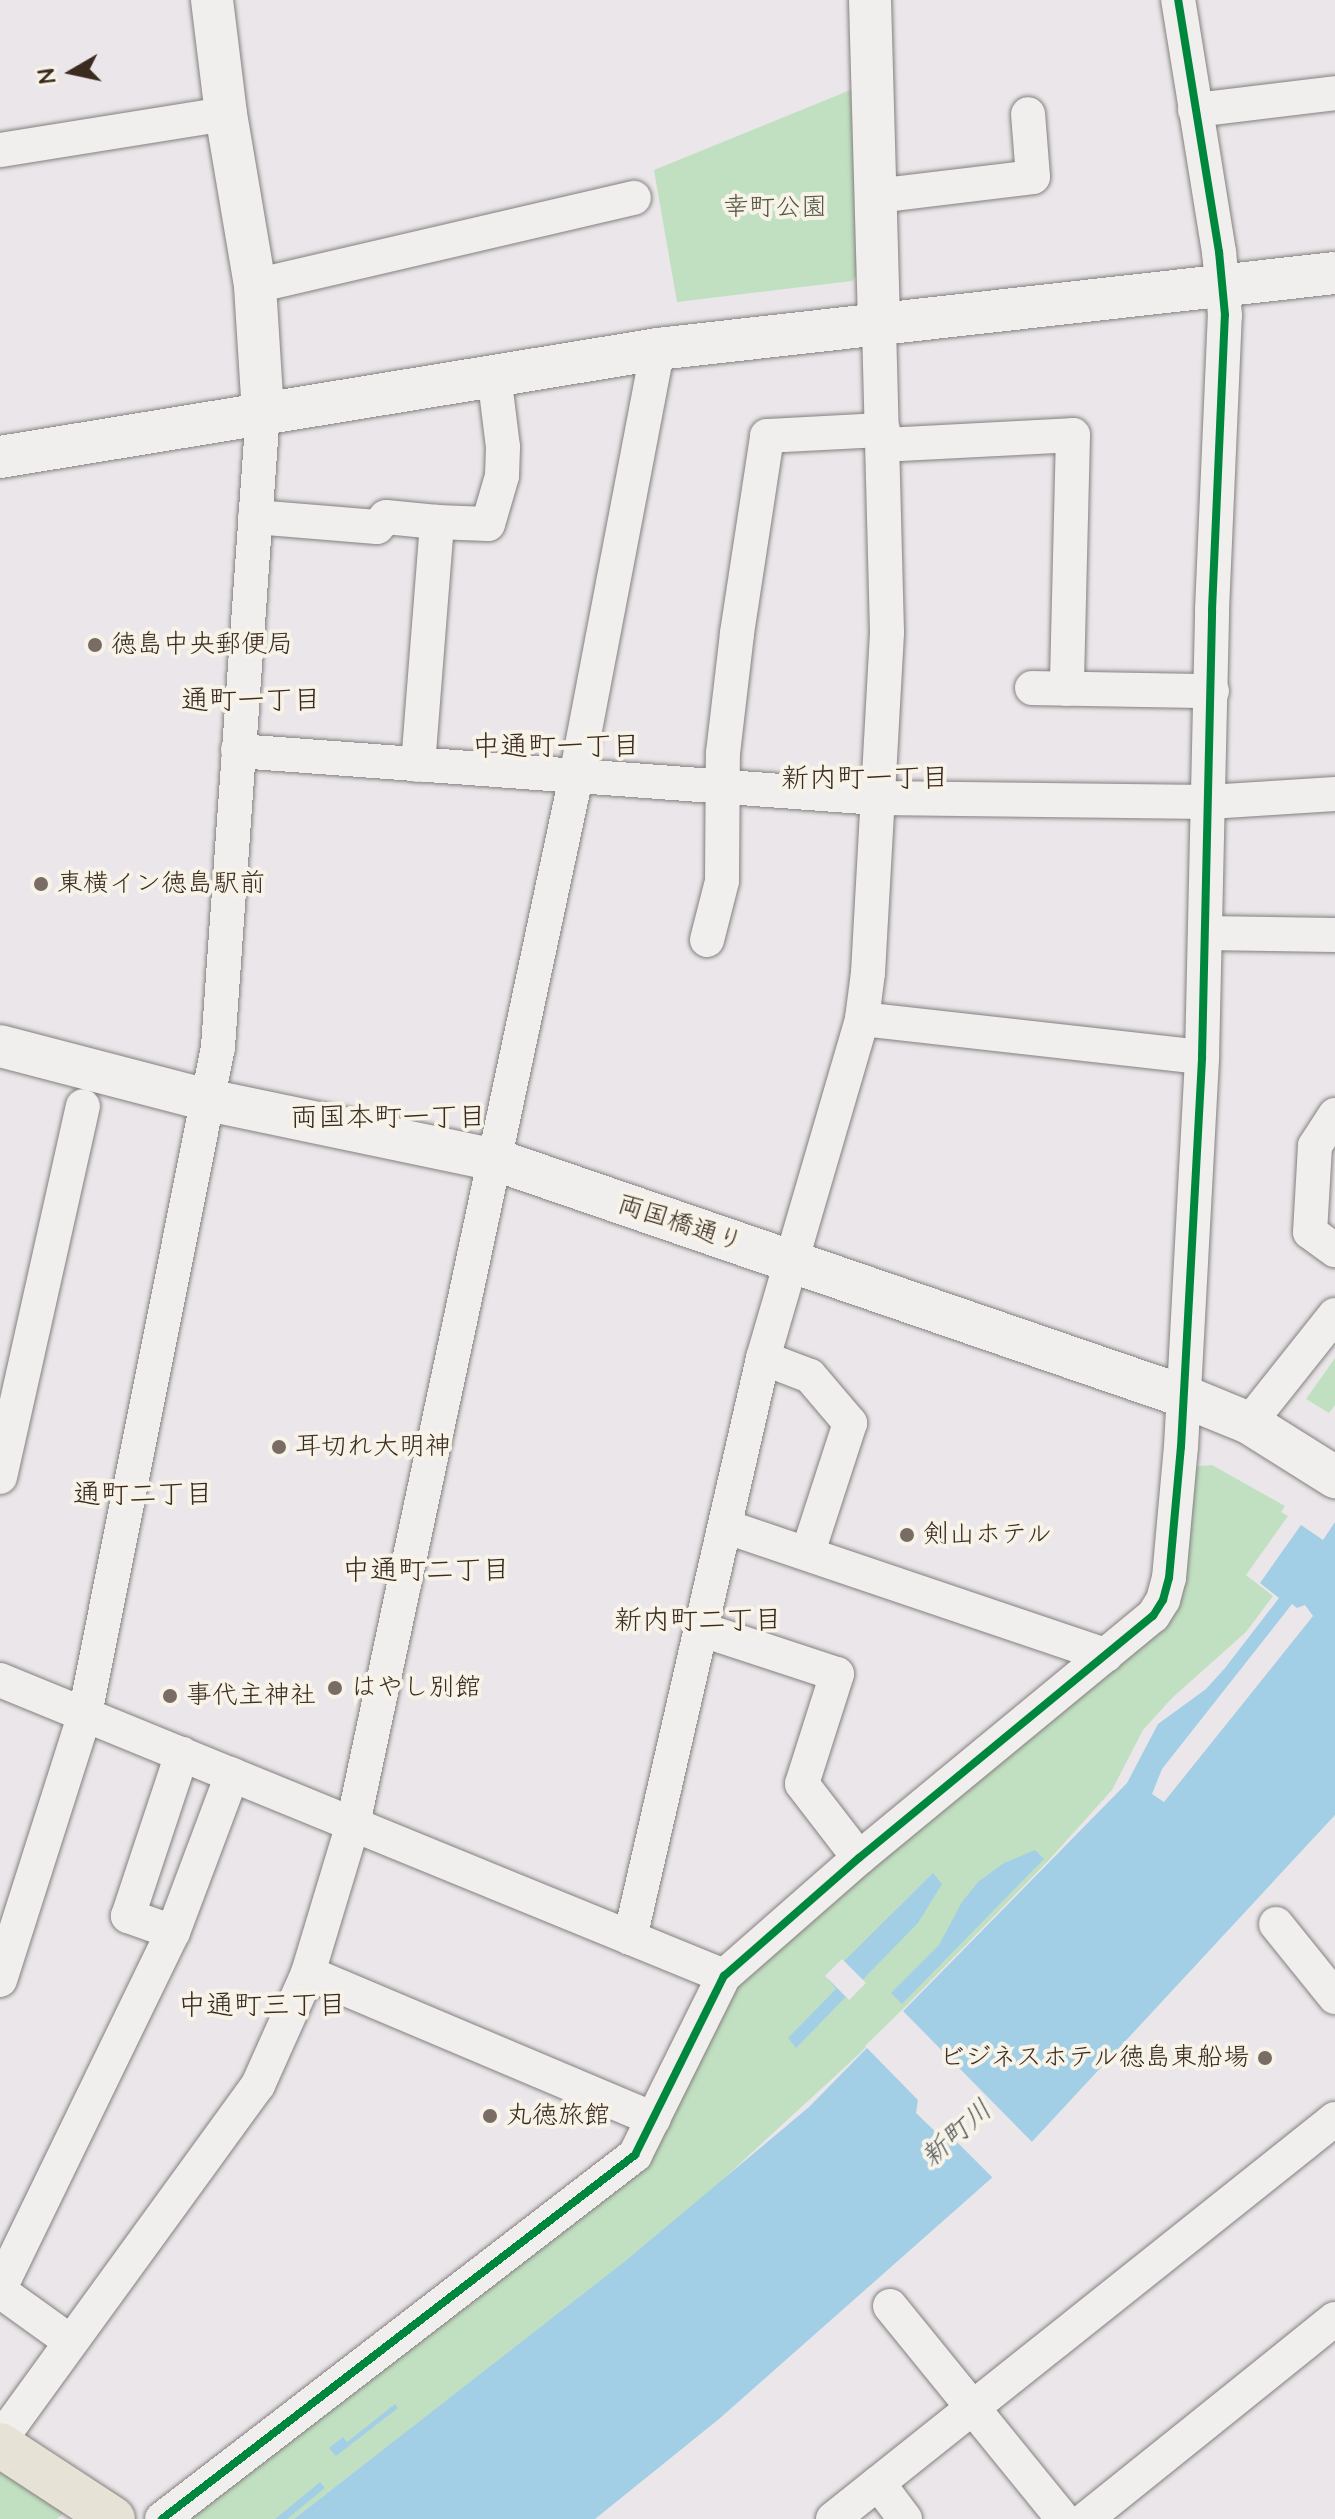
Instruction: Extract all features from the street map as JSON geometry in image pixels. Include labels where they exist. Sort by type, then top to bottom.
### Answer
[{"type":"highway","points":[[0,2442],[113,2519]]},
{"type":"street","points":[[0,1980],[85,1714],[218,1047],[263,412],[255,286],[226,114],[212,0]]},
{"type":"street","points":[[630,1938],[727,1527],[763,1358],[862,1019],[887,632],[870,0]]},
{"type":"street","points":[[162,2519],[635,2155],[724,1976],[859,1858],[1153,1616],[1163,1600],[1176,1507],[1202,1057],[1225,315],[1178,0]]},
{"type":"street","points":[[1195,110],[1335,93]]},
{"type":"street","points":[[0,150],[226,114]]},
{"type":"street","points":[[876,196],[1033,177],[1028,114]]},
{"type":"street","points":[[255,286],[634,198]]},
{"type":"street","points":[[0,457],[658,349],[1335,273]]},
{"type":"street","points":[[0,2442],[258,2085],[308,1973],[353,1824],[576,777],[658,349]]},
{"type":"street","points":[[255,517],[377,527],[386,517],[488,524],[502,476],[503,447],[494,375]]},
{"type":"street","points":[[707,940],[722,881],[726,789],[723,753],[735,648],[767,436],[1083,436],[1067,689]]},
{"type":"street","points":[[418,765],[437,522]]},
{"type":"street","points":[[1032,688],[1212,691]]},
{"type":"street","points":[[238,751],[877,798],[1209,802],[1335,794]]},
{"type":"street","points":[[1205,933],[1335,935]]},
{"type":"street","points":[[862,1019],[1202,1057]]},
{"type":"street","name":"両国橋通り","points":[[0,1046],[208,1100],[496,1160],[1183,1396],[1249,1423],[1335,1477]]},
{"type":"street","points":[[0,1477],[83,1106]]},
{"type":"street","points":[[1335,1115],[1315,1146],[1310,1232],[1335,1250]]},
{"type":"street","points":[[1249,1423],[1335,1315]]},
{"type":"street","points":[[763,1358],[810,1376],[850,1423],[808,1552]]},
{"type":"street","points":[[727,1527],[1106,1655]]},
{"type":"street","points":[[703,1630],[837,1674],[802,1784],[859,1858]]},
{"type":"street","points":[[0,1680],[724,1976]]},
{"type":"street","points":[[173,1932],[128,1916],[182,1754]]},
{"type":"street","points":[[71,2342],[0,2289],[173,1932],[232,1775]]},
{"type":"street","points":[[1276,1924],[1335,1997]]},
{"type":"street","points":[[308,1973],[653,2119]]},
{"type":"street","points":[[833,2519],[1335,2119]]},
{"type":"street","points":[[890,2306],[976,2408],[1063,2519]]},
{"type":"street","points":[[1086,2519],[1335,2319]]},
{"type":"street","points":[[878,2483],[905,2519]]},
{"type":"green space","name":"幸町公園","points":[[853,89],[858,273],[852,281],[677,302],[654,170]]},
{"type":"green space","points":[[1335,1358],[1335,1405],[1329,1413],[1306,1399]]},
{"type":"green space","points":[[1212,1465],[1285,1506],[1281,1512],[1288,1516],[1246,1575],[1273,1596],[1246,1632],[1172,1698],[1143,1730],[1112,1790],[1048,1861],[857,2056],[720,2182],[617,2268],[294,2519],[189,2519],[649,2156],[733,1986],[1171,1610],[1191,1467]]},
{"type":"green space","points":[[0,2472],[64,2513],[57,2519],[0,2519]]},
{"type":"water","name":"新町川","points":[[1335,1522],[1335,1815],[1029,2145],[719,2419],[595,2519],[294,2519],[624,2262],[809,2107],[1127,1783],[1158,1724],[1206,1689],[1225,1668],[1279,1598],[1260,1583],[1301,1525],[1323,1540]]},
{"type":"water","points":[[1035,1850],[1044,1859],[902,2004],[891,1993],[939,1945],[962,1902],[978,1882],[1004,1863]]},
{"type":"water","points":[[933,1873],[942,1884],[918,1923],[796,2048],[788,2038],[836,1989],[827,1978]]},
{"type":"water","points":[[395,2404],[398,2408],[336,2456],[329,2448],[343,2437],[347,2442]]},
{"type":"water","points":[[320,2482],[325,2488],[287,2519],[275,2519]]},
{"type":"pier","points":[[1292,1604],[1297,1608],[1305,1605],[1313,1616],[1164,1802],[1152,1794],[1162,1769]]},
{"type":"pier","points":[[842,1959],[866,1983],[849,2000],[825,1976]]},
{"type":"pier","points":[[902,2010],[1035,2145],[996,2181],[955,2140],[942,2138],[916,2113],[918,2100],[865,2046]]},
{"type":"cycle path","points":[[162,2519],[635,2155],[724,1976],[859,1858],[1153,1616],[1163,1600],[1169,1578],[1181,1447],[1202,1057],[1212,610],[1225,315],[1219,252],[1178,0]]},
{"type":"place","name":"徳島中央郵便局","points":[[95,645]]},
{"type":"place","name":"東横イン徳島駅前","points":[[41,884]]},
{"type":"place","name":"耳切れ大明神","points":[[279,1447]]},
{"type":"place","name":"剣山ホテル","points":[[907,1535]]},
{"type":"place","name":"はやし別館","points":[[335,1688]]},
{"type":"place","name":"事代主神社","points":[[170,1696]]},
{"type":"place","name":"ビジネスホテル徳島東船場","points":[[1265,2058]]},
{"type":"place","name":"丸徳旅館","points":[[490,2116]]},
{"type":"district","name":"通町一丁目","points":[[251,701]]},
{"type":"district","name":"中通町一丁目","points":[[556,747]]},
{"type":"district","name":"新内町一丁目","points":[[865,779]]},
{"type":"district","name":"両国本町一丁目","points":[[388,1118]]},
{"type":"district","name":"通町二丁目","points":[[143,1495]]},
{"type":"district","name":"中通町二丁目","points":[[426,1571]]},
{"type":"district","name":"新内町二丁目","points":[[698,1621]]},
{"type":"district","name":"中通町三丁目","points":[[262,2006]]}]
